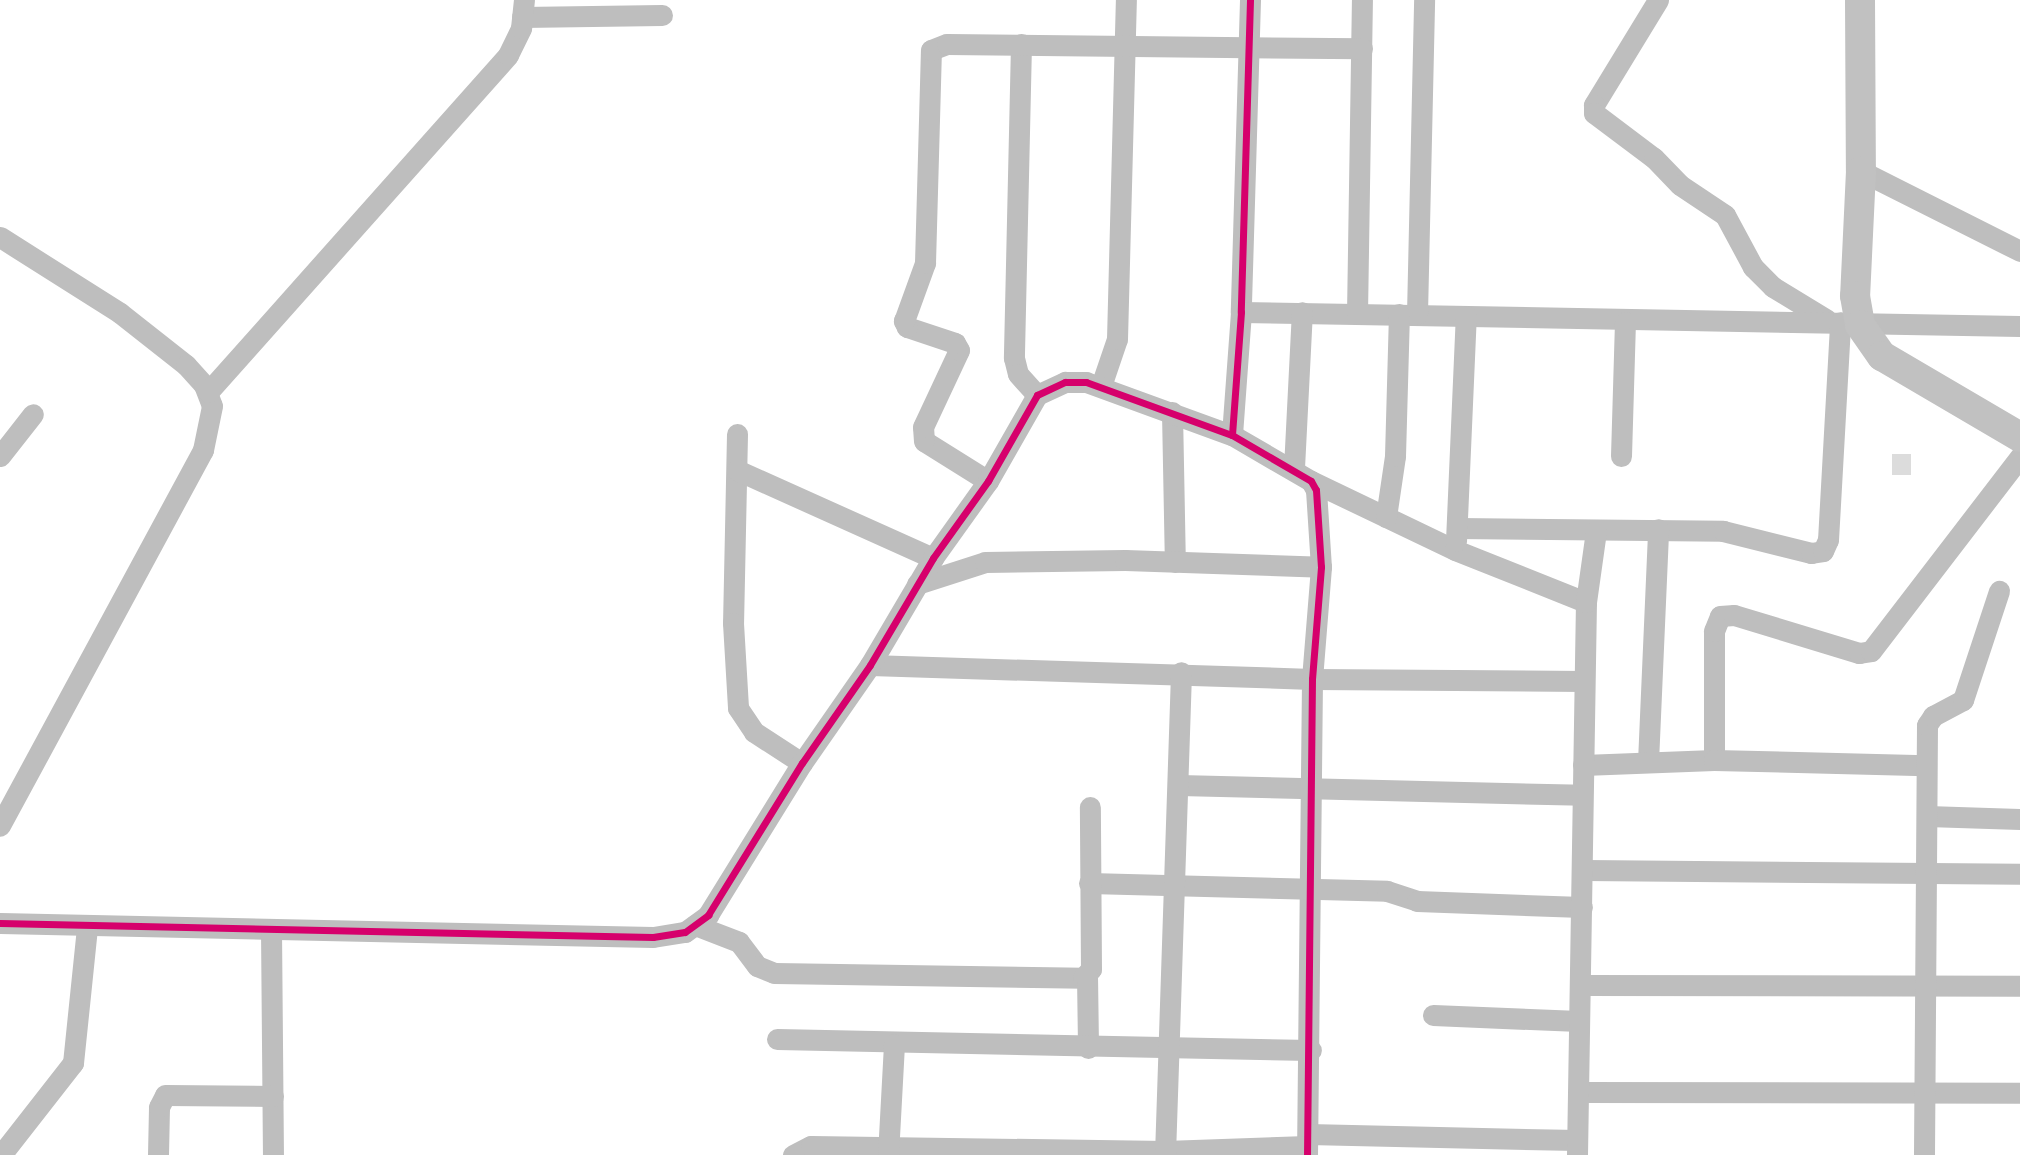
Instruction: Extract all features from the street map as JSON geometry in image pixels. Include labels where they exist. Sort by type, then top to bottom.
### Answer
[{"type":"street","points":[[1101,386],[1117,339],[1126,0]]},
{"type":"street","points":[[1232,435],[1241,312],[1250,0]]},
{"type":"street","points":[[1357,314],[1362,0]]},
{"type":"street","points":[[1386,517],[1395,456],[1408,314],[1424,0]]},
{"type":"street","points":[[1658,0],[1594,105],[1594,113],[1654,158],[1679,185],[1725,215],[1753,267],[1773,288],[1844,323],[1882,356],[2020,437]]},
{"type":"street","points":[[1458,528],[1595,531],[1658,529],[1741,534],[1811,552],[1826,548],[1844,323],[1856,296],[1861,172],[1860,0]]},
{"type":"street","points":[[208,392],[508,55],[523,8],[662,15]]},
{"type":"street","points":[[988,481],[924,441],[923,427],[959,350],[944,338],[907,327],[904,317],[920,288],[925,263],[929,54],[947,44],[1362,48]]},
{"type":"street","points":[[1021,44],[1014,358],[1018,374],[1037,395]]},
{"type":"street","points":[[1861,172],[2020,251]]},
{"type":"street","points":[[0,237],[120,313],[196,374],[208,392],[212,424],[203,450],[0,826]]},
{"type":"street","points":[[1241,312],[1408,314],[1625,322],[2020,326]]},
{"type":"street","points":[[1302,312],[1303,475],[1321,567],[1312,679],[1311,1050],[1307,1145]]},
{"type":"street","points":[[1455,550],[1466,316]]},
{"type":"street","points":[[1621,456],[1625,322]]},
{"type":"street","points":[[0,923],[87,928],[653,937],[695,925],[708,915],[802,764],[870,665],[933,558],[988,481],[1037,395],[1065,382],[1101,386],[1232,435],[1303,475],[1455,550],[1586,602]]},
{"type":"street","points":[[1172,412],[1175,562]]},
{"type":"street","points":[[0,456],[33,414]]},
{"type":"street","points":[[737,434],[733,623],[738,708],[754,732],[802,764]]},
{"type":"street","points":[[1714,760],[1714,631],[1720,616],[1734,615],[1859,653],[1871,651],[2020,457]]},
{"type":"street","points":[[737,470],[933,558]]},
{"type":"street","points":[[1648,762],[1658,529]]},
{"type":"street","points":[[793,1155],[811,1146],[888,1151],[1092,1153],[1165,1153],[1307,1145],[1577,1148],[1584,870],[1582,794],[1586,602],[1595,531]]},
{"type":"street","points":[[917,584],[985,562],[1175,562],[1321,567]]},
{"type":"street","points":[[1924,1155],[1927,725],[1933,716],[1963,701],[1999,591]]},
{"type":"street","points":[[870,665],[1181,672],[1312,679],[1584,681]]},
{"type":"street","points":[[1165,1153],[1166,1050],[1176,882],[1181,672]]},
{"type":"street","points":[[1583,765],[1714,760],[1925,765]]},
{"type":"street","points":[[1178,785],[1582,794]]},
{"type":"street","points":[[1088,1048],[1087,975],[1091,969],[1090,807]]},
{"type":"street","points":[[1927,816],[2020,819]]},
{"type":"street","points":[[1584,870],[2020,874]]},
{"type":"street","points":[[1089,883],[1176,882],[1387,891],[1417,901],[1582,907]]},
{"type":"street","points":[[695,925],[739,942],[757,966],[774,973],[1076,979],[1087,975]]},
{"type":"street","points":[[1,1155],[73,1063],[87,928]]},
{"type":"street","points":[[271,929],[273,1155]]},
{"type":"street","points":[[1580,985],[2020,986]]},
{"type":"street","points":[[1433,1015],[1579,1021]]},
{"type":"street","points":[[777,1039],[1166,1050],[1311,1050]]},
{"type":"street","points":[[888,1151],[894,1044]]},
{"type":"street","points":[[1578,1092],[1924,1095],[2020,1093]]},
{"type":"street","points":[[158,1155],[159,1107],[165,1095],[273,1096]]},
{"type":"building","points":[[1892,454],[1911,454],[1911,475],[1892,475]]},
{"type":"cycle path","points":[[1250,0],[1241,312],[1232,435],[1311,481],[1316,490],[1321,567],[1312,679],[1307,1155]]},
{"type":"cycle path","points":[[0,923],[653,937],[685,932],[708,915],[802,763],[870,665],[933,558],[988,481],[1037,395],[1065,382],[1086,382],[1232,435]]}]
